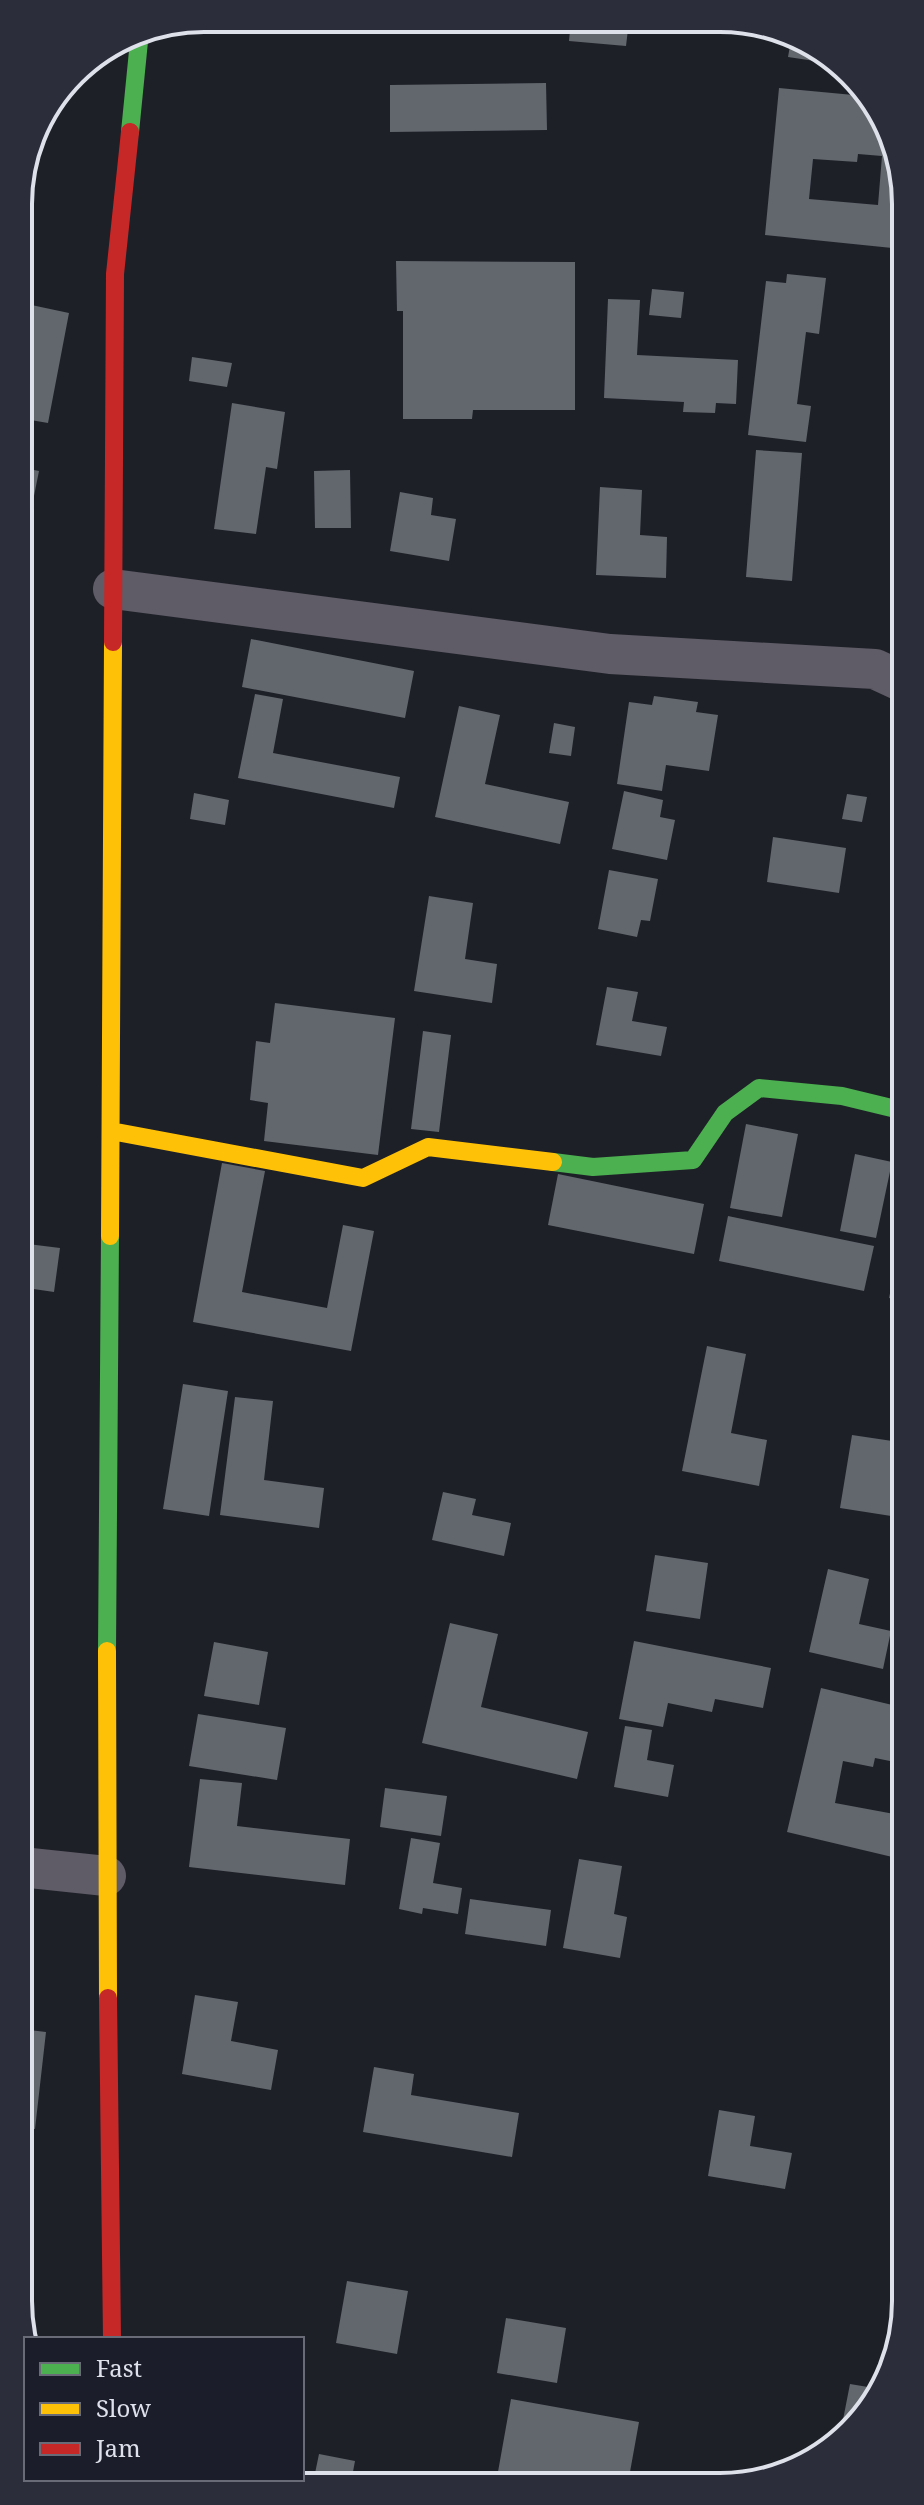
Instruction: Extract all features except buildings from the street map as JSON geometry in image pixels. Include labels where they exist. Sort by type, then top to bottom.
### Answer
[{"type":"street","points":[[112,2337],[106,1876],[115,274],[139,45]]},
{"type":"street","points":[[113,589],[610,654],[875,669],[892,677]]},
{"type":"street","points":[[111,1131],[363,1178],[428,1147],[593,1167],[693,1160],[725,1113],[759,1088],[842,1096],[892,1108]]},
{"type":"street","points":[[32,1868],[106,1876]]},
{"type":"traffic: fast","points":[[130,132],[139,45]]},
{"type":"traffic: fast","points":[[553,1162],[593,1167],[693,1160],[725,1113],[759,1088],[842,1096],[892,1108]]},
{"type":"traffic: fast","points":[[107,1651],[110,1236]]},
{"type":"traffic: slow","points":[[110,1236],[113,642]]},
{"type":"traffic: slow","points":[[111,1131],[363,1178],[428,1147],[553,1162]]},
{"type":"traffic: slow","points":[[107,1651],[108,1998]]},
{"type":"traffic: jam","points":[[113,642],[115,274],[130,132]]},
{"type":"traffic: jam","points":[[108,1998],[112,2337]]}]
